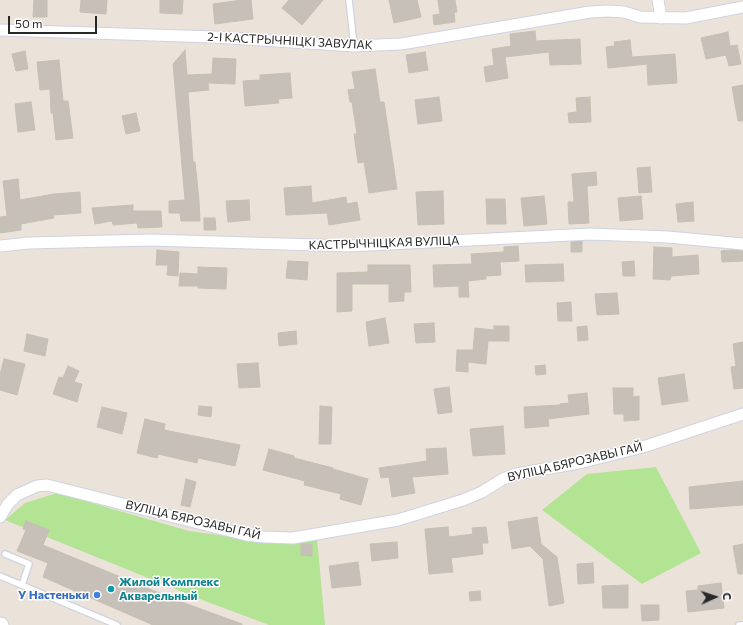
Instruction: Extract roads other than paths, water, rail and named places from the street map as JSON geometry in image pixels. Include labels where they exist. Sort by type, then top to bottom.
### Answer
[{"type":"street","points":[[658,0],[661,18]]},
{"type":"street","name":"2-І КАСТРЫЧНІЦКІ ЗАВУЛАК","points":[[0,30],[214,37],[354,46],[401,44],[590,12],[608,11],[624,12],[640,17],[686,18],[743,8]]},
{"type":"street","name":"КАСТРЫЧНІЦКАЯ ВУЛІЦА","points":[[0,246],[29,243],[151,240],[349,246],[591,234],[675,238],[743,244]]},
{"type":"street","name":"ВУЛІЦА БЯРОЗАВЫ ГАЙ","points":[[0,517],[8,504],[18,495],[37,486],[47,485],[246,535],[293,538],[398,520],[463,500],[482,492],[503,479],[516,474],[579,462],[642,447],[743,414]]},
{"type":"lane","points":[[349,0],[354,46]]},
{"type":"lane","points":[[5,554],[29,564],[22,585]]},
{"type":"lane","points":[[0,576],[117,625]]},
{"type":"place","name":"Жилой Комплекс Акварельный","points":[[111,589]]},
{"type":"place","name":"У Настеньки","points":[[97,595]]}]
